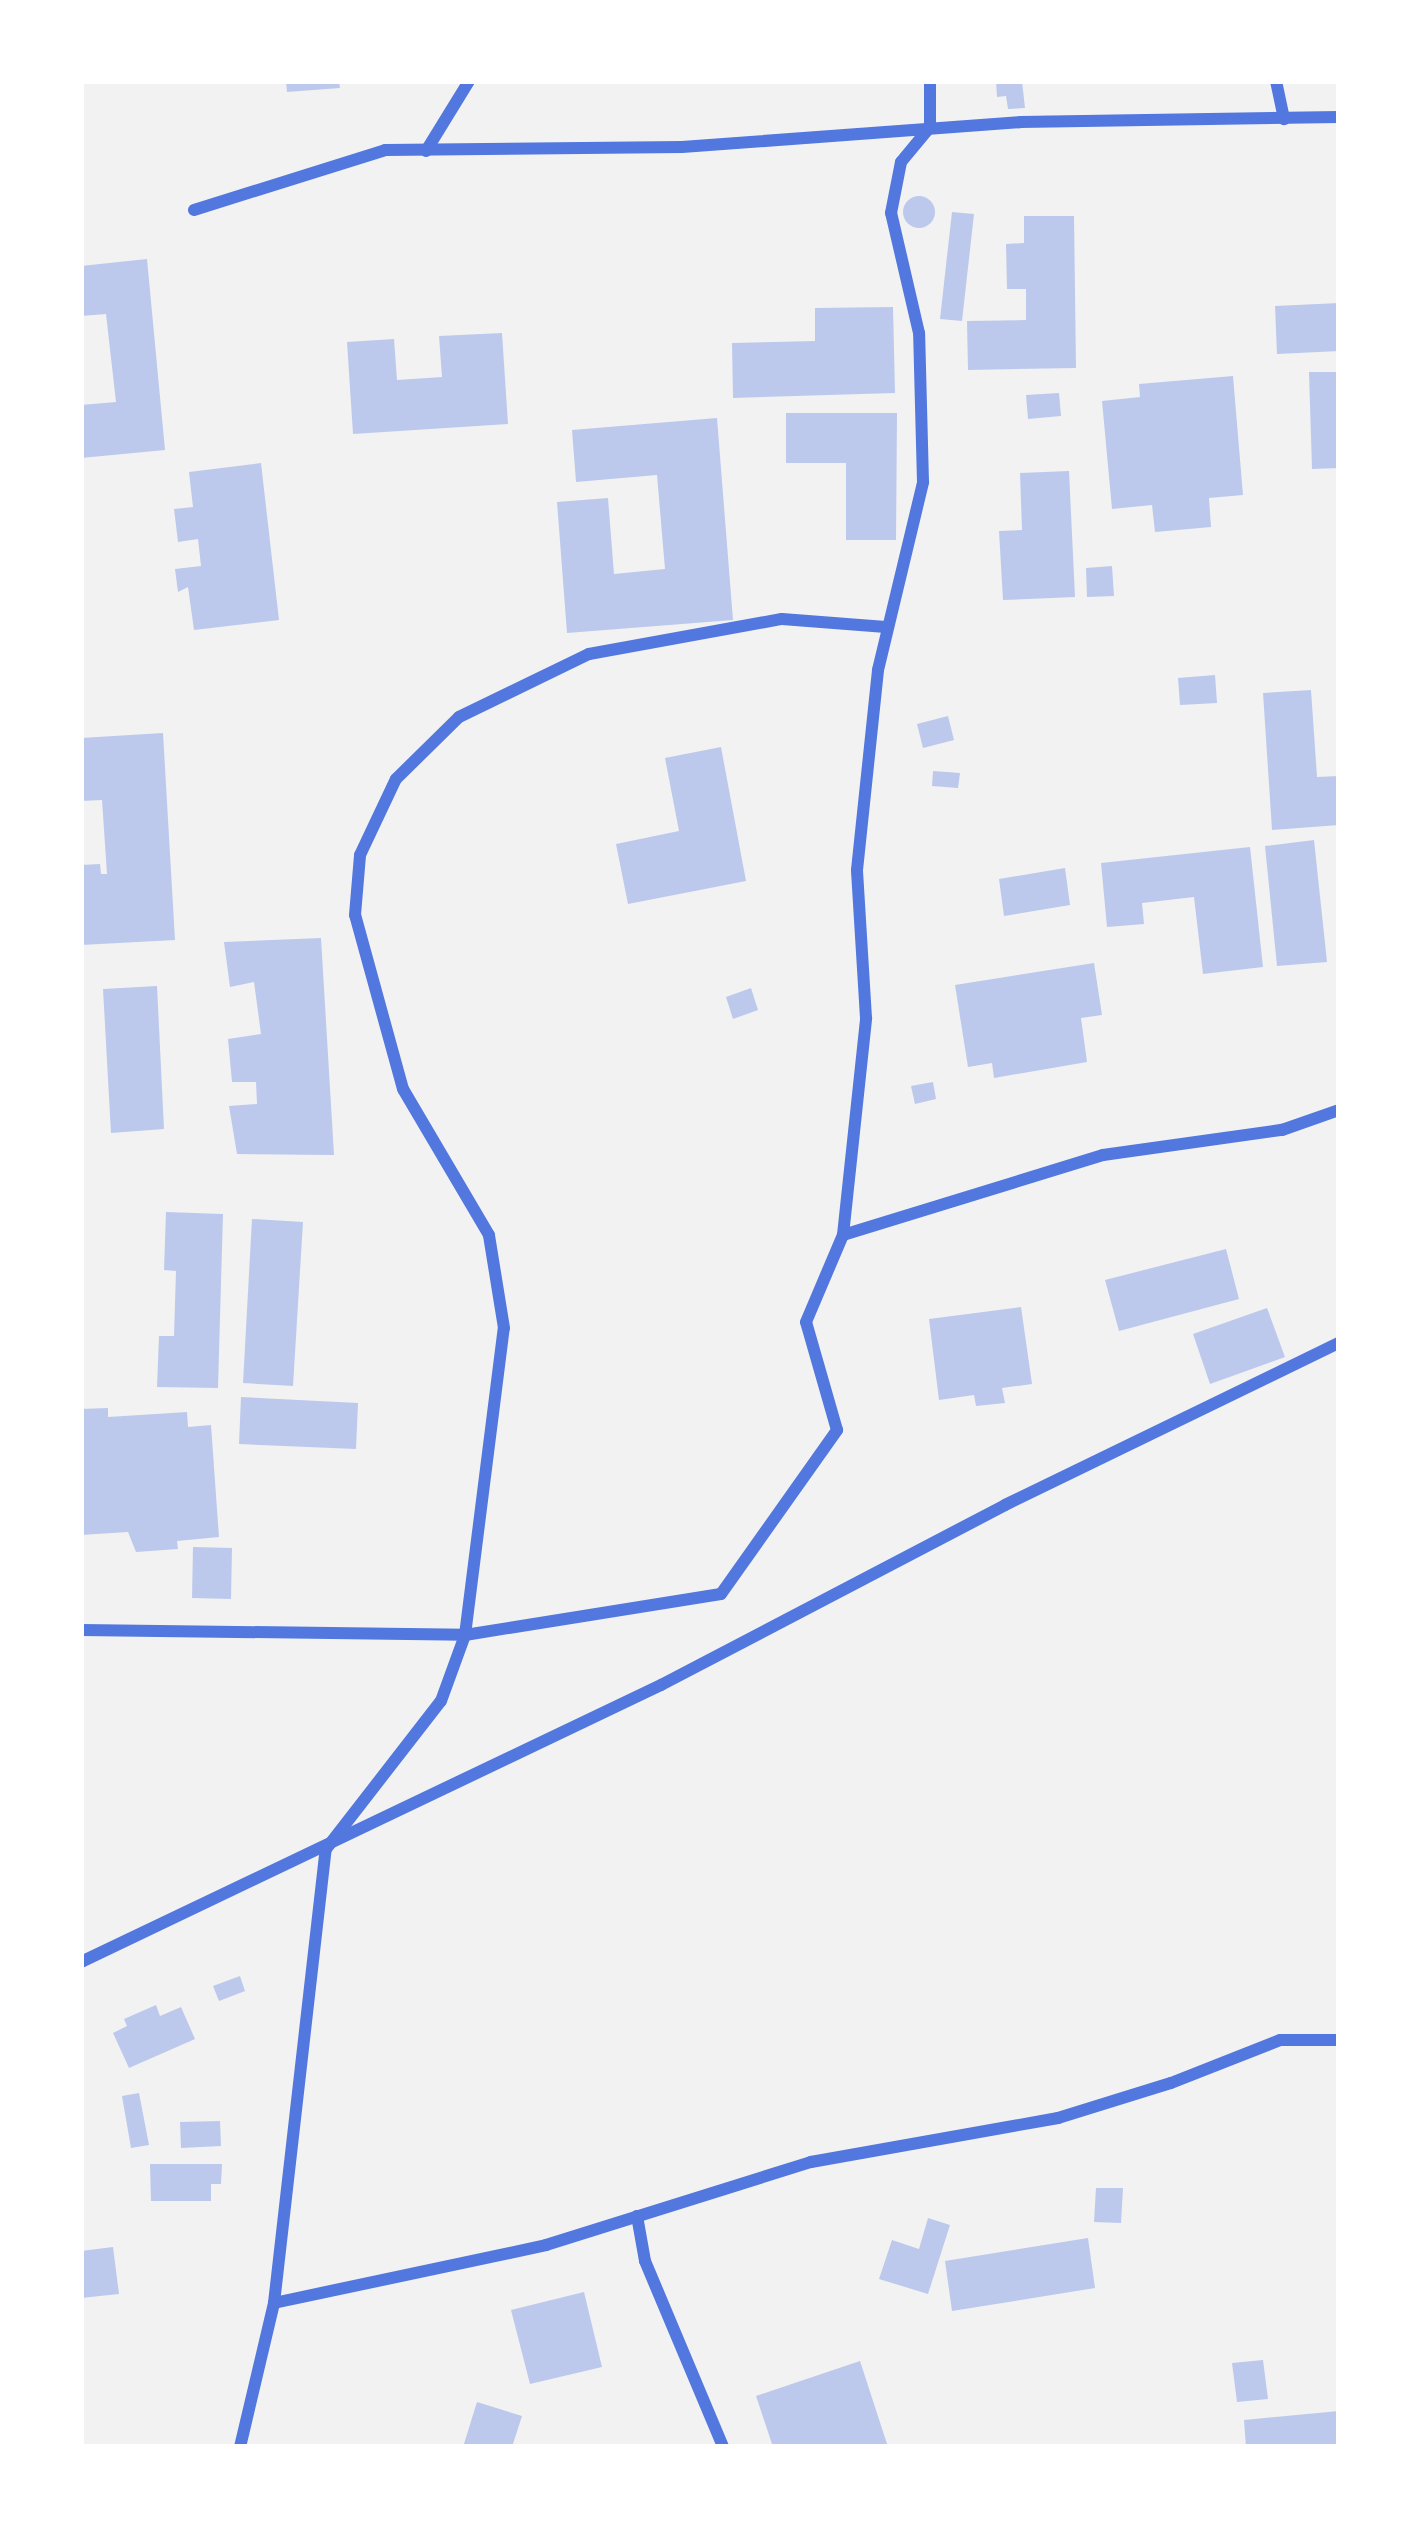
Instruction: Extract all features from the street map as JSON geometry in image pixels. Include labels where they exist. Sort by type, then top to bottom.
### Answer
[{"type":"street","points":[[426,151],[469,81]]},
{"type":"street","points":[[81,1630],[465,1636],[721,1594],[837,1430],[806,1322],[843,1234],[866,1018],[857,870],[886,627],[923,482],[919,333],[891,213],[901,162],[930,127],[930,81]]},
{"type":"street","points":[[1276,81],[1284,119]]},
{"type":"street","points":[[194,209],[385,150],[682,147],[930,127],[1339,117]]},
{"type":"street","points":[[240,2447],[274,2303],[326,1849],[441,1701],[465,1636],[504,1328],[489,1235],[403,1089],[355,915],[360,855],[396,778],[459,717],[589,654],[782,619],[886,627]]},
{"type":"street","points":[[843,1234],[1102,1155],[1282,1130],[1339,1110]]},
{"type":"street","points":[[81,1961],[252,1876],[326,1849],[661,1685],[1005,1505],[1339,1343]]},
{"type":"street","points":[[274,2303],[546,2245],[811,2162],[1058,2118],[1171,2083],[1280,2040],[1339,2039]]},
{"type":"street","points":[[637,2216],[645,2261],[723,2447]]},
{"type":"building","points":[[286,81],[339,81],[340,88],[287,92]]},
{"type":"building","points":[[996,81],[1022,81],[1025,108],[1008,109],[1006,96],[997,97]]},
{"type":"building","points":[[919,196],[930,201],[935,212],[930,223],[919,228],[908,223],[903,212],[908,201]]},
{"type":"building","points":[[952,212],[974,214],[962,321],[940,319]]},
{"type":"building","points":[[1024,216],[1074,216],[1076,368],[968,370],[967,321],[1026,320],[1026,289],[1007,289],[1006,244],[1024,243]]},
{"type":"building","points":[[147,259],[165,450],[81,458],[81,405],[116,402],[106,314],[81,316],[81,266]]},
{"type":"building","points":[[1339,303],[1339,351],[1277,354],[1275,306]]},
{"type":"building","points":[[893,307],[895,393],[733,398],[732,343],[815,341],[815,308]]},
{"type":"building","points":[[502,333],[508,424],[353,434],[347,342],[394,339],[397,380],[442,377],[439,336]]},
{"type":"building","points":[[1309,372],[1339,372],[1339,468],[1312,469]]},
{"type":"building","points":[[1233,376],[1243,495],[1209,498],[1211,527],[1155,532],[1152,505],[1112,509],[1102,401],[1140,397],[1139,384]]},
{"type":"building","points":[[1059,393],[1061,416],[1028,419],[1026,395]]},
{"type":"building","points":[[786,413],[897,413],[896,540],[846,540],[846,463],[786,463]]},
{"type":"building","points":[[717,418],[733,620],[567,633],[557,502],[608,498],[614,574],[665,569],[657,475],[576,482],[572,430]]},
{"type":"building","points":[[261,463],[279,620],[194,630],[188,587],[178,592],[175,569],[201,566],[198,539],[178,542],[174,509],[193,507],[189,472]]},
{"type":"building","points":[[1069,471],[1075,597],[1003,600],[999,531],[1022,530],[1020,473]]},
{"type":"building","points":[[1112,566],[1114,596],[1087,597],[1086,568]]},
{"type":"building","points":[[1215,675],[1217,703],[1180,705],[1178,678]]},
{"type":"building","points":[[1311,690],[1317,777],[1339,776],[1339,825],[1272,830],[1263,693]]},
{"type":"building","points":[[948,716],[954,740],[923,748],[917,724]]},
{"type":"building","points":[[163,733],[175,940],[81,945],[81,865],[100,864],[101,874],[107,874],[102,800],[81,801],[81,738]]},
{"type":"building","points":[[721,747],[746,881],[628,904],[616,844],[679,831],[665,758]]},
{"type":"building","points":[[933,771],[960,773],[958,788],[932,786]]},
{"type":"building","points":[[1314,840],[1327,962],[1277,966],[1265,846]]},
{"type":"building","points":[[1250,847],[1263,967],[1203,974],[1194,897],[1142,903],[1144,924],[1107,927],[1101,863]]},
{"type":"building","points":[[1065,868],[1070,905],[1004,916],[999,879]]},
{"type":"building","points":[[321,938],[334,1155],[237,1154],[229,1106],[257,1104],[256,1082],[232,1082],[228,1039],[261,1034],[254,982],[230,987],[224,942]]},
{"type":"building","points":[[1094,963],[1102,1015],[1081,1018],[1087,1062],[994,1078],[992,1063],[968,1067],[955,985]]},
{"type":"building","points":[[157,986],[164,1129],[111,1133],[103,989]]},
{"type":"building","points":[[751,988],[758,1010],[733,1019],[726,997]]},
{"type":"building","points":[[933,1082],[936,1099],[915,1104],[911,1086]]},
{"type":"building","points":[[166,1212],[223,1214],[218,1388],[157,1387],[159,1336],[174,1336],[176,1271],[164,1270]]},
{"type":"building","points":[[252,1219],[303,1222],[293,1386],[243,1383]]},
{"type":"building","points":[[1226,1249],[1239,1299],[1119,1331],[1105,1280]]},
{"type":"building","points":[[1021,1307],[1032,1384],[1002,1388],[1005,1403],[976,1406],[974,1395],[939,1400],[929,1319]]},
{"type":"building","points":[[1267,1308],[1285,1357],[1210,1384],[1193,1334]]},
{"type":"building","points":[[241,1397],[358,1403],[356,1449],[239,1444]]},
{"type":"building","points":[[108,1408],[108,1417],[187,1412],[188,1427],[211,1425],[219,1537],[177,1541],[178,1549],[136,1552],[128,1532],[81,1535],[81,1409]]},
{"type":"building","points":[[193,1547],[232,1548],[231,1599],[192,1598]]},
{"type":"building","points":[[240,1976],[245,1991],[219,2001],[213,1986]]},
{"type":"building","points":[[156,2005],[160,2016],[181,2007],[195,2039],[129,2068],[113,2033],[127,2026],[124,2019]]},
{"type":"building","points":[[139,2093],[149,2145],[131,2148],[122,2096]]},
{"type":"building","points":[[220,2121],[221,2146],[181,2148],[180,2122]]},
{"type":"building","points":[[150,2164],[222,2164],[221,2184],[211,2184],[211,2201],[151,2201]]},
{"type":"building","points":[[1096,2188],[1123,2188],[1121,2223],[1094,2222]]},
{"type":"building","points":[[928,2218],[950,2225],[928,2294],[879,2279],[892,2240],[919,2249]]},
{"type":"building","points":[[1088,2238],[1095,2288],[952,2311],[945,2261]]},
{"type":"building","points":[[113,2247],[119,2294],[81,2298],[81,2251]]},
{"type":"building","points":[[584,2292],[602,2367],[530,2384],[511,2310]]},
{"type":"building","points":[[1263,2360],[1268,2399],[1237,2402],[1232,2363]]},
{"type":"building","points":[[860,2361],[888,2447],[773,2447],[756,2396]]},
{"type":"building","points":[[477,2402],[522,2416],[512,2447],[463,2447]]},
{"type":"building","points":[[1339,2411],[1339,2447],[1246,2447],[1244,2420]]}]
